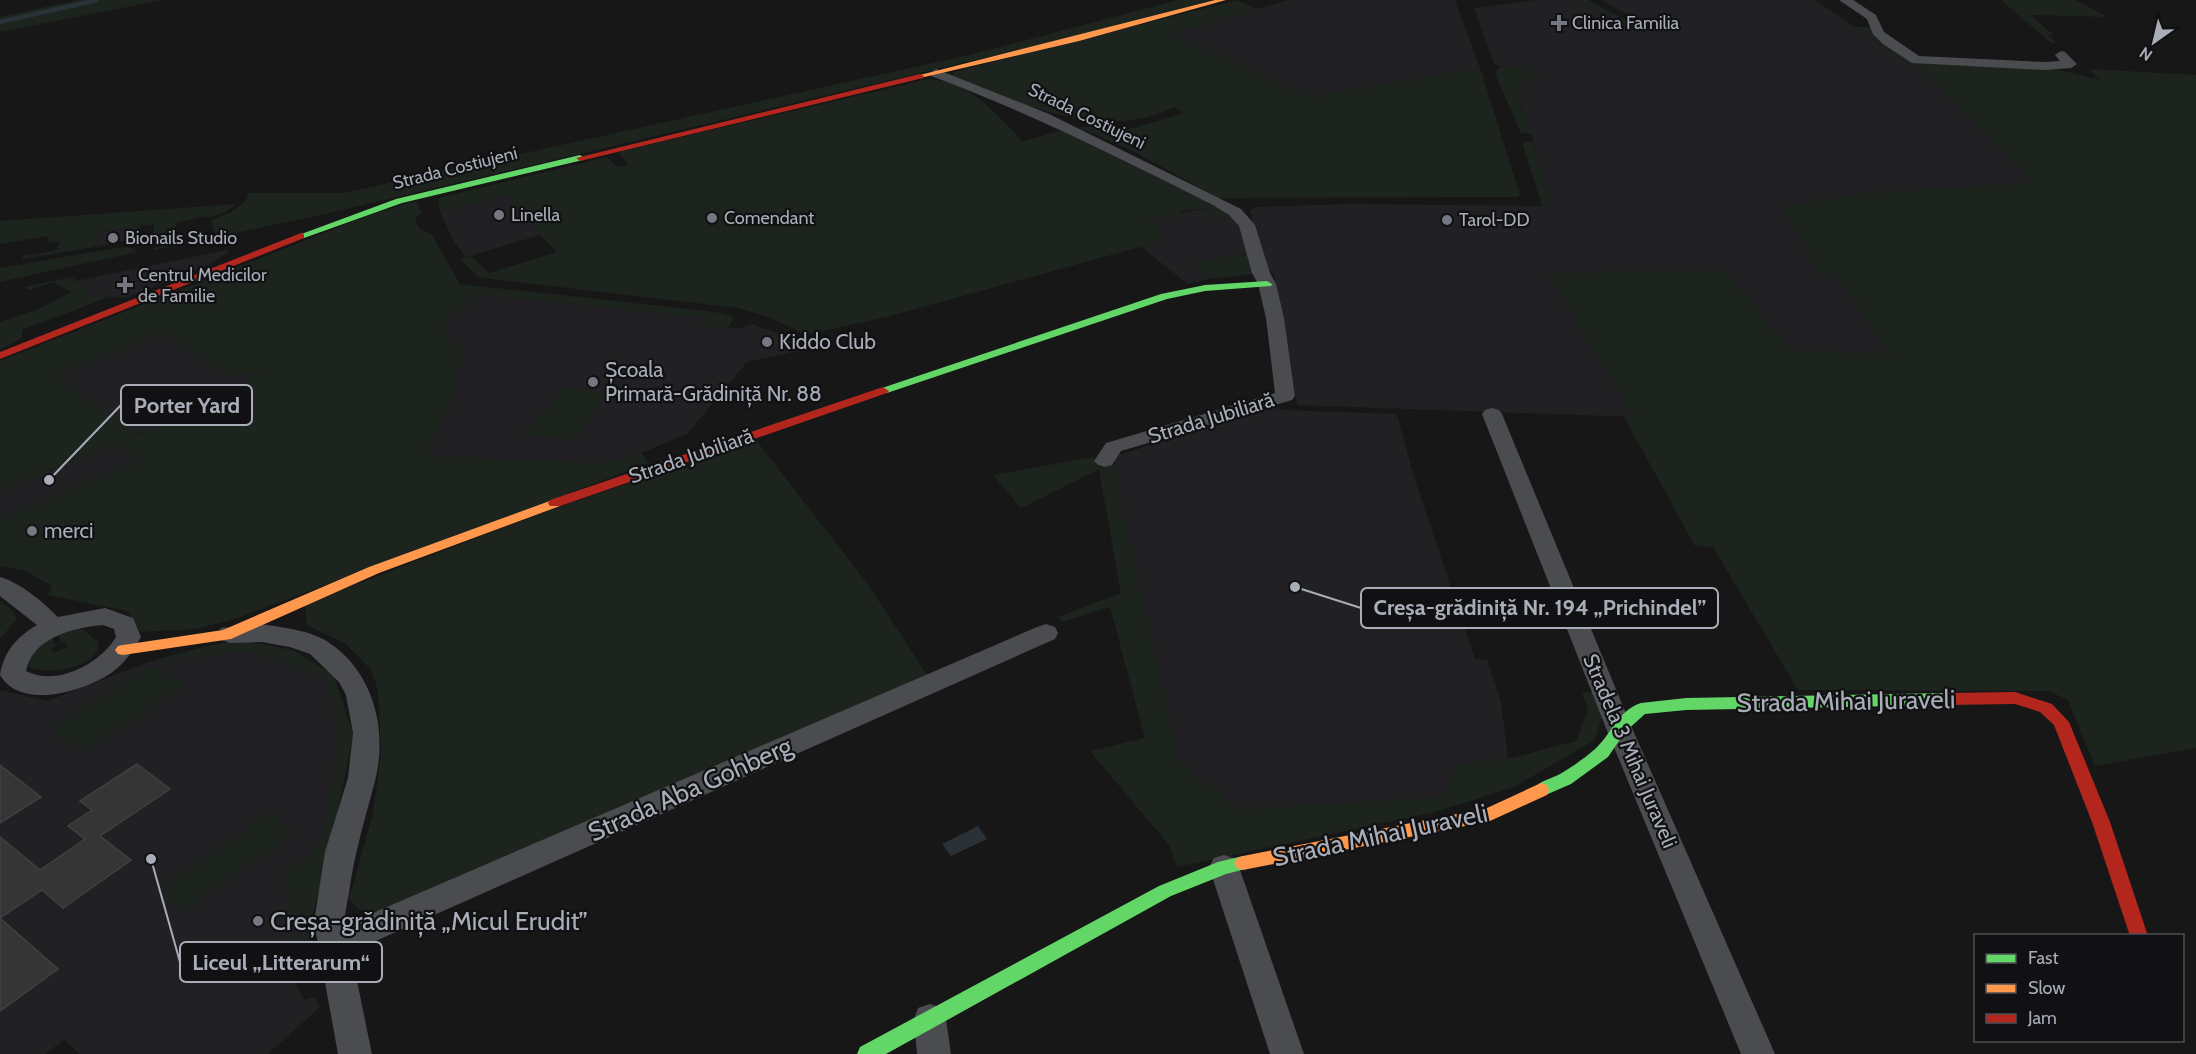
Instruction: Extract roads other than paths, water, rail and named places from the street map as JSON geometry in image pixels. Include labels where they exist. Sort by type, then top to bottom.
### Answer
[{"type":"street","name":"Strada Costiujeni","points":[[0,356],[320,228],[387,205],[936,73],[1223,0]]},
{"type":"street","points":[[1845,0],[1872,17],[1879,34],[1916,60],[2045,66],[2071,64],[2061,55]]},
{"type":"street","name":"Strada Costiujeni","points":[[936,73],[978,87],[1063,124],[1219,202]]},
{"type":"street","name":"Strada Jubiliară","points":[[1104,461],[1113,447],[1285,396],[1275,318],[1267,284],[1261,273],[1247,225],[1235,212],[1219,202]]},
{"type":"street","name":"Strada Jubiliară","points":[[123,650],[226,634],[411,556],[605,484],[1165,296],[1205,288],[1267,284]]},
{"type":"street","name":"Stradela 3 Mihai Juraveli","points":[[1492,414],[1619,728],[1758,1054]]},
{"type":"street","points":[[0,585],[39,612],[54,628]]},
{"type":"street","points":[[90,617],[118,618],[127,624],[130,631],[123,650],[93,673],[52,686],[21,683],[7,667],[27,645],[54,628],[90,617]]},
{"type":"street","points":[[226,634],[262,633],[294,639],[319,648],[349,676],[359,695],[366,733],[362,778],[340,852],[329,922],[355,1054]]},
{"type":"street","name":"Strada Aba Gohberg","points":[[333,945],[1046,633]]},
{"type":"street","name":"Strada Mihai Juraveli","points":[[867,1054],[1165,891],[1224,867],[1490,814],[1565,778],[1602,753],[1619,728],[1641,709],[1686,704],[2014,698],[2036,702],[2046,707],[2061,722],[2101,822],[2138,934]]},
{"type":"street","points":[[1224,867],[1287,1054]]},
{"type":"street","points":[[930,1018],[934,1054]]},
{"type":"waterway","points":[[0,22],[97,0]]},
{"type":"place","name":"Clinica Familia","points":[[1559,23]]},
{"type":"place","name":"Linella","points":[[499,215]]},
{"type":"place","name":"Comendant","points":[[712,218]]},
{"type":"place","name":"Tarol-DD","points":[[1447,220]]},
{"type":"place","name":"Bionails Studio","points":[[113,238]]},
{"type":"place","name":"Centrul Medicilor de Familie","points":[[125,285]]},
{"type":"place","name":"Kiddo Club","points":[[767,342]]},
{"type":"place","name":"Școala Primară-Grădiniță Nr. 88","points":[[593,382]]},
{"type":"place","name":"Porter Yard","points":[[49,480]]},
{"type":"place","name":"merci","points":[[32,531]]},
{"type":"place","name":"Creșa-grădiniță Nr. 194 „Prichindel”","points":[[1295,587]]},
{"type":"place","name":"Liceul „Litterarum“","points":[[151,859]]},
{"type":"place","name":"Creșa-grădiniță „Micul Erudit”","points":[[258,921]]}]
